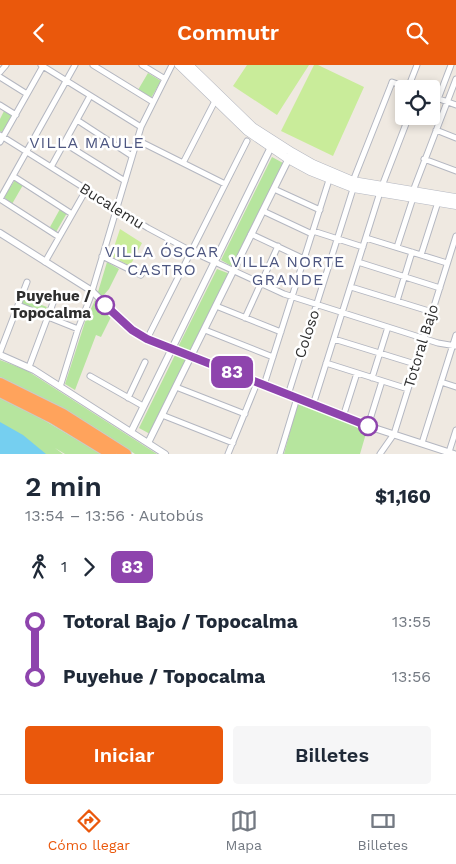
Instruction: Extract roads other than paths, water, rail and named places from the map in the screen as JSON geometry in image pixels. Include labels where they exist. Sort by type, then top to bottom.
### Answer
[{"type":"highway","points":[[0,383],[63,414],[126,454]]},
{"type":"highway","points":[[0,392],[52,418],[111,454]]},
{"type":"main road","points":[[178,65],[241,126],[329,180],[413,195],[456,205]]},
{"type":"main road","points":[[189,65],[272,145]]},
{"type":"main road","points":[[290,156],[313,164],[353,185]]},
{"type":"main road","points":[[413,195],[456,198]]},
{"type":"street","points":[[0,72],[6,65]]},
{"type":"street","points":[[1,138],[16,115],[42,65],[141,127]]},
{"type":"street","points":[[59,237],[0,199],[75,65]]},
{"type":"street","points":[[93,65],[153,102]]},
{"type":"street","points":[[142,65],[165,79]]},
{"type":"street","points":[[60,387],[92,291],[141,127],[172,65]]},
{"type":"street","points":[[412,80],[417,65]]},
{"type":"street","points":[[440,94],[451,65]]},
{"type":"street","points":[[0,77],[27,94]]},
{"type":"street","points":[[397,247],[424,159],[456,79]]},
{"type":"street","name":"Coloso","points":[[288,395],[338,239],[353,185],[392,82],[395,83]]},
{"type":"street","points":[[51,167],[90,96]]},
{"type":"street","points":[[440,100],[456,105]]},
{"type":"street","points":[[183,163],[215,101]]},
{"type":"street","points":[[0,105],[16,115]]},
{"type":"street","points":[[77,120],[132,156]]},
{"type":"street","points":[[313,405],[381,189],[406,125]]},
{"type":"street","points":[[436,130],[456,138]]},
{"type":"street","name":"Bucalemu","points":[[1,138],[162,237],[261,284],[316,305],[424,339],[454,345]]},
{"type":"street","points":[[137,140],[225,184]]},
{"type":"street","points":[[147,339],[247,141]]},
{"type":"street","points":[[64,143],[125,181]]},
{"type":"street","points":[[130,432],[272,145]]},
{"type":"street","points":[[148,443],[290,156]]},
{"type":"street","points":[[424,159],[456,171]]},
{"type":"street","points":[[13,176],[72,214]]},
{"type":"street","points":[[228,454],[273,357],[329,180]]},
{"type":"street","points":[[45,262],[86,189]]},
{"type":"street","points":[[274,189],[320,210]]},
{"type":"street","points":[[421,255],[438,202]]},
{"type":"street","points":[[263,211],[312,232],[363,247]]},
{"type":"street","points":[[0,233],[92,291],[132,330],[147,339],[344,417],[451,453],[456,430]]},
{"type":"street","points":[[252,234],[304,259]]},
{"type":"street","name":"Totoral Bajo","points":[[380,454],[394,434],[456,236]]},
{"type":"street","points":[[366,238],[447,263]]},
{"type":"street","points":[[245,318],[278,247]]},
{"type":"street","points":[[396,301],[412,252]]},
{"type":"street","points":[[102,256],[142,275]]},
{"type":"street","points":[[358,262],[440,287]]},
{"type":"street","points":[[26,282],[0,353],[28,367],[165,454]]},
{"type":"street","points":[[351,287],[432,312]]},
{"type":"street","points":[[28,367],[56,295]]},
{"type":"street","points":[[18,305],[78,329]]},
{"type":"street","points":[[216,306],[281,332]]},
{"type":"street","points":[[372,378],[388,327]]},
{"type":"street","points":[[205,330],[273,357]]},
{"type":"street","points":[[422,443],[456,335]]},
{"type":"street","points":[[334,339],[416,364]]},
{"type":"street","points":[[128,398],[145,362]]},
{"type":"street","points":[[326,363],[408,389]]},
{"type":"street","points":[[344,417],[357,373]]},
{"type":"street","points":[[90,376],[143,406]]},
{"type":"street","points":[[368,426],[382,381]]},
{"type":"street","points":[[441,382],[456,387]]},
{"type":"street","points":[[176,387],[245,414]]},
{"type":"street","points":[[280,454],[297,398]]},
{"type":"street","points":[[162,415],[233,443]]},
{"type":"water","points":[[0,422],[23,435],[46,454],[0,454]]},
{"type":"place","name":"Puyehue / Topocalma","points":[[105,305]]},
{"type":"district","name":"VILLA MAULE","points":[[87,142]]},
{"type":"district","name":"VILLA ÓSCAR CASTRO","points":[[162,260]]},
{"type":"district","name":"VILLA NORTE GRANDE","points":[[288,270]]}]
